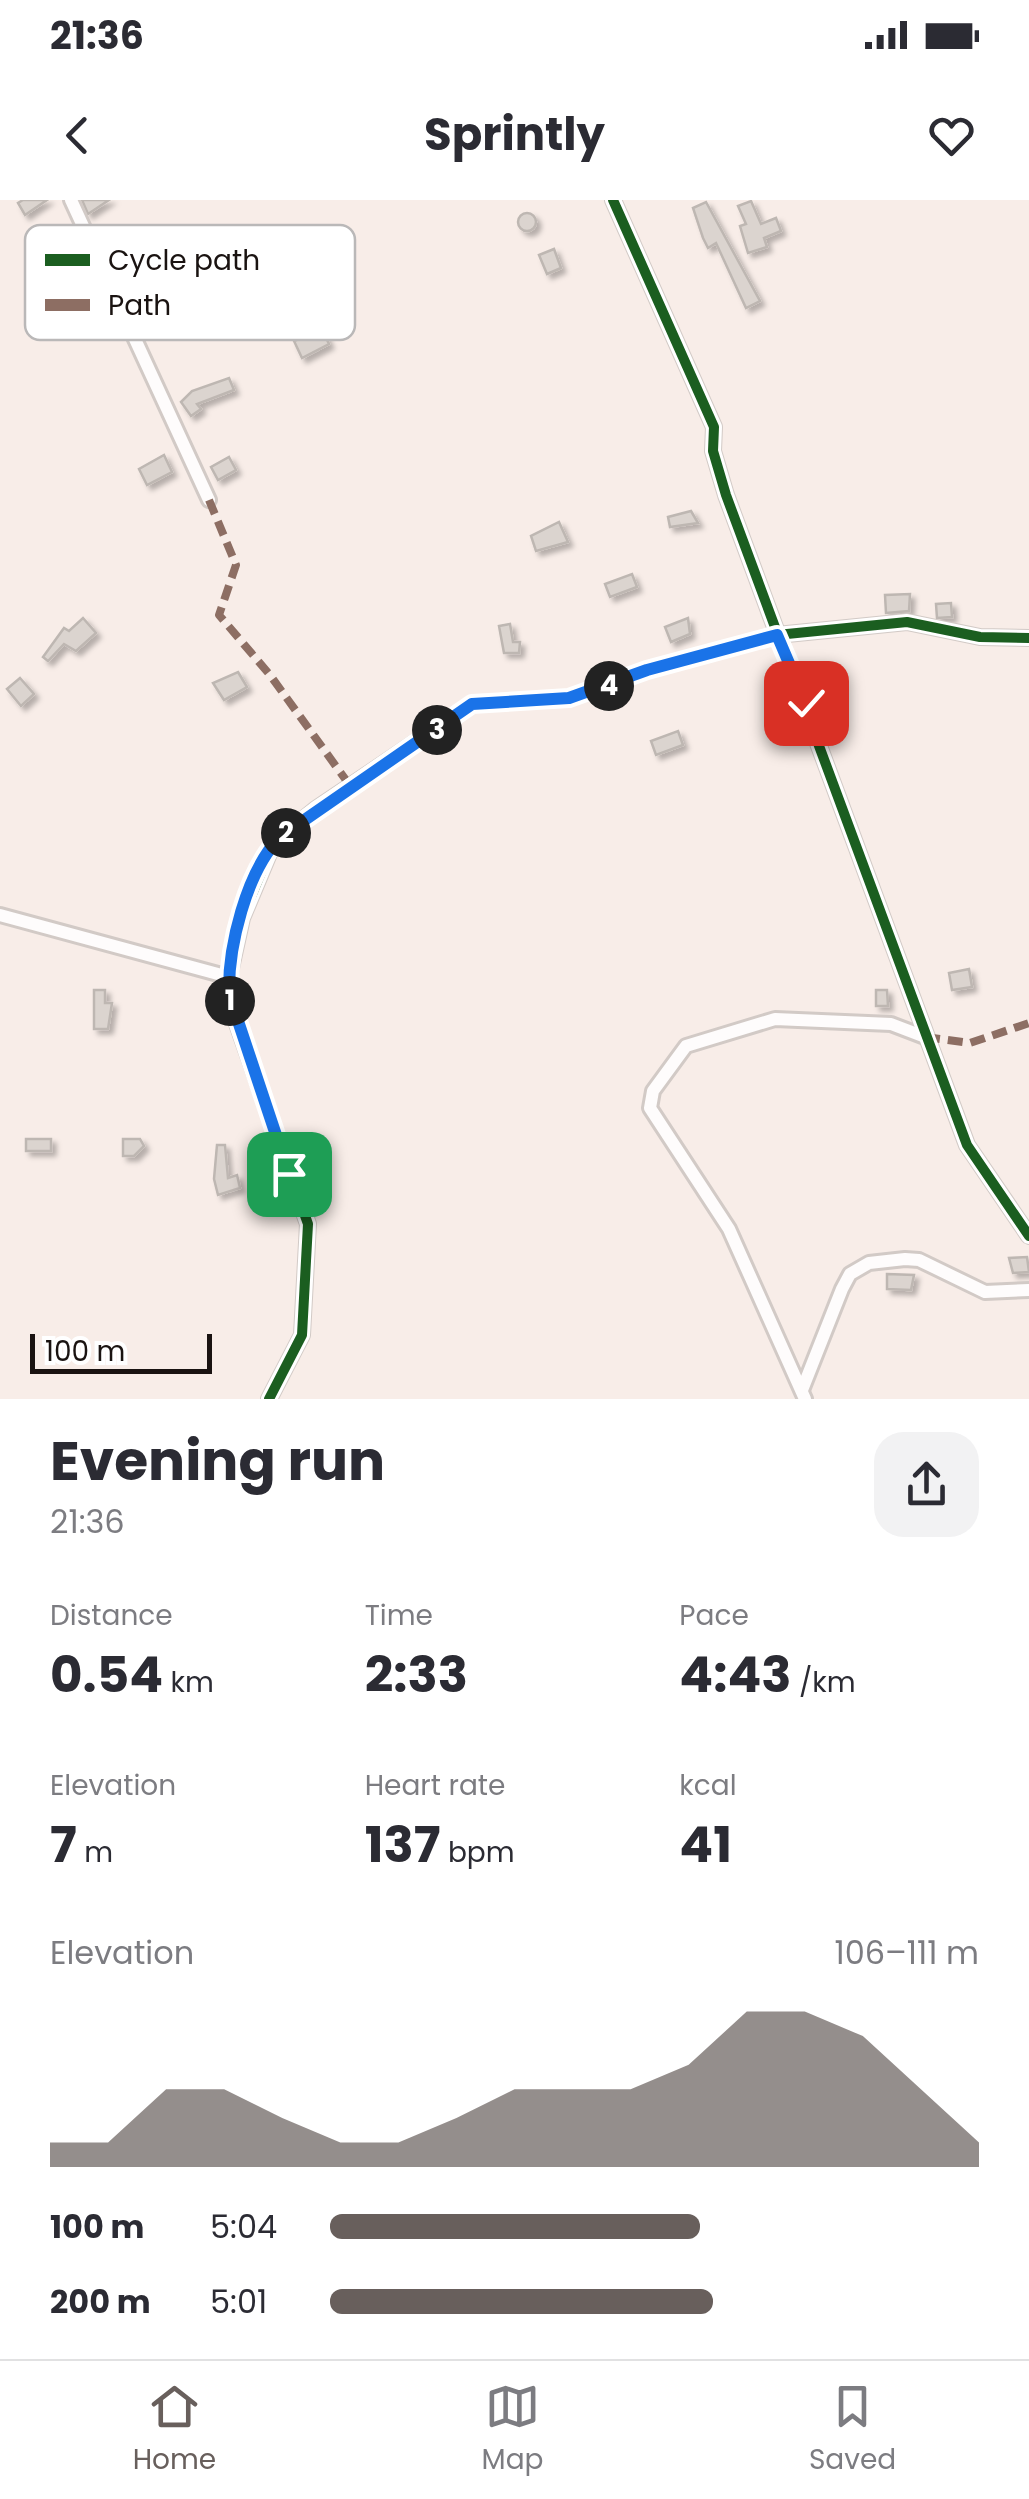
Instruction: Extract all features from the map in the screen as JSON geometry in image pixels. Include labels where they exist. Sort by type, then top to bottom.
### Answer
[{"type":"street","points":[[72,200],[83,225]]},
{"type":"street","points":[[612,200],[714,427],[713,451],[722,484],[967,1145],[1029,1236]]},
{"type":"street","points":[[136,340],[209,500]]},
{"type":"street","points":[[270,1399],[302,1335],[308,1224],[232,1012],[229,978],[250,890],[273,844],[316,808],[472,704],[569,698],[647,670],[777,635],[907,622],[980,637],[1029,638]]},
{"type":"street","points":[[0,915],[229,978]]},
{"type":"street","points":[[804,1394],[738,1246],[655,1117],[650,1108],[651,1095],[686,1046],[775,1019],[892,1024],[925,1037]]},
{"type":"street","points":[[804,1394],[842,1288],[850,1274],[869,1263],[919,1260],[985,1292],[1029,1290]]},
{"type":"building","points":[[47,200],[25,215],[18,203]]},
{"type":"building","points":[[82,200],[109,200],[88,214]]},
{"type":"building","points":[[751,201],[761,224],[776,218],[781,231],[764,238],[767,247],[748,253],[740,226],[746,224],[738,206]]},
{"type":"building","points":[[706,202],[760,301],[746,308],[716,243],[708,248],[703,238],[693,208]]},
{"type":"building","points":[[527,213],[534,215],[534,229],[527,231],[520,229],[518,222],[520,215]]},
{"type":"building","points":[[554,249],[561,268],[547,274],[539,255]]},
{"type":"building","points":[[327,340],[329,344],[302,358],[294,341]]},
{"type":"building","points":[[229,378],[234,390],[197,404],[201,409],[191,416],[181,402],[192,391]]},
{"type":"building","points":[[164,455],[172,472],[147,485],[139,469]]},
{"type":"building","points":[[229,457],[236,470],[218,480],[211,467]]},
{"type":"building","points":[[691,511],[698,523],[670,527],[668,517]]},
{"type":"building","points":[[559,522],[568,542],[536,551],[531,536]]},
{"type":"building","points":[[632,574],[637,587],[610,597],[605,584]]},
{"type":"building","points":[[910,594],[909,611],[886,613],[885,595]]},
{"type":"building","points":[[951,603],[952,617],[937,618],[936,604]]},
{"type":"building","points":[[83,618],[96,633],[76,651],[64,644],[48,661],[43,657],[64,628],[69,631]]},
{"type":"building","points":[[688,618],[690,634],[671,642],[665,627]]},
{"type":"building","points":[[510,624],[513,642],[520,642],[519,653],[504,653],[499,626]]},
{"type":"building","points":[[238,672],[247,687],[224,700],[213,683]]},
{"type":"building","points":[[20,678],[34,694],[21,706],[7,689]]},
{"type":"building","points":[[678,731],[683,745],[656,755],[651,741]]},
{"type":"building","points":[[969,969],[972,987],[952,990],[949,973]]},
{"type":"building","points":[[94,990],[105,990],[105,1003],[112,1003],[108,1029],[94,1029]]},
{"type":"building","points":[[876,990],[887,990],[888,1006],[876,1006]]},
{"type":"building","points":[[26,1139],[51,1139],[51,1151],[26,1151]]},
{"type":"building","points":[[123,1139],[140,1139],[144,1146],[134,1156],[123,1156]]},
{"type":"building","points":[[217,1145],[225,1145],[228,1178],[237,1175],[240,1188],[218,1195],[214,1179]]},
{"type":"building","points":[[1027,1257],[1029,1272],[1013,1273],[1009,1258]]},
{"type":"building","points":[[887,1274],[914,1275],[911,1290],[887,1289]]},
{"type":"marked path","points":[[209,500],[236,565],[219,615],[270,675],[351,787]]},
{"type":"marked path","points":[[925,1037],[970,1043],[1029,1023]]},
{"type":"cycle path","points":[[613,200],[714,427],[713,451],[726,495],[967,1145],[1029,1236]]},
{"type":"cycle path","points":[[269,1399],[302,1335],[308,1224],[230,1004],[229,977],[242,918],[273,844],[316,809],[472,704],[569,698],[647,670],[777,635],[907,622],[980,637],[1029,638]]},
{"type":"route","points":[[289,1174],[229,994],[229,978],[250,890],[267,853],[280,837],[316,808],[415,746],[472,704],[569,698],[647,670],[777,635],[806,703]]}]
